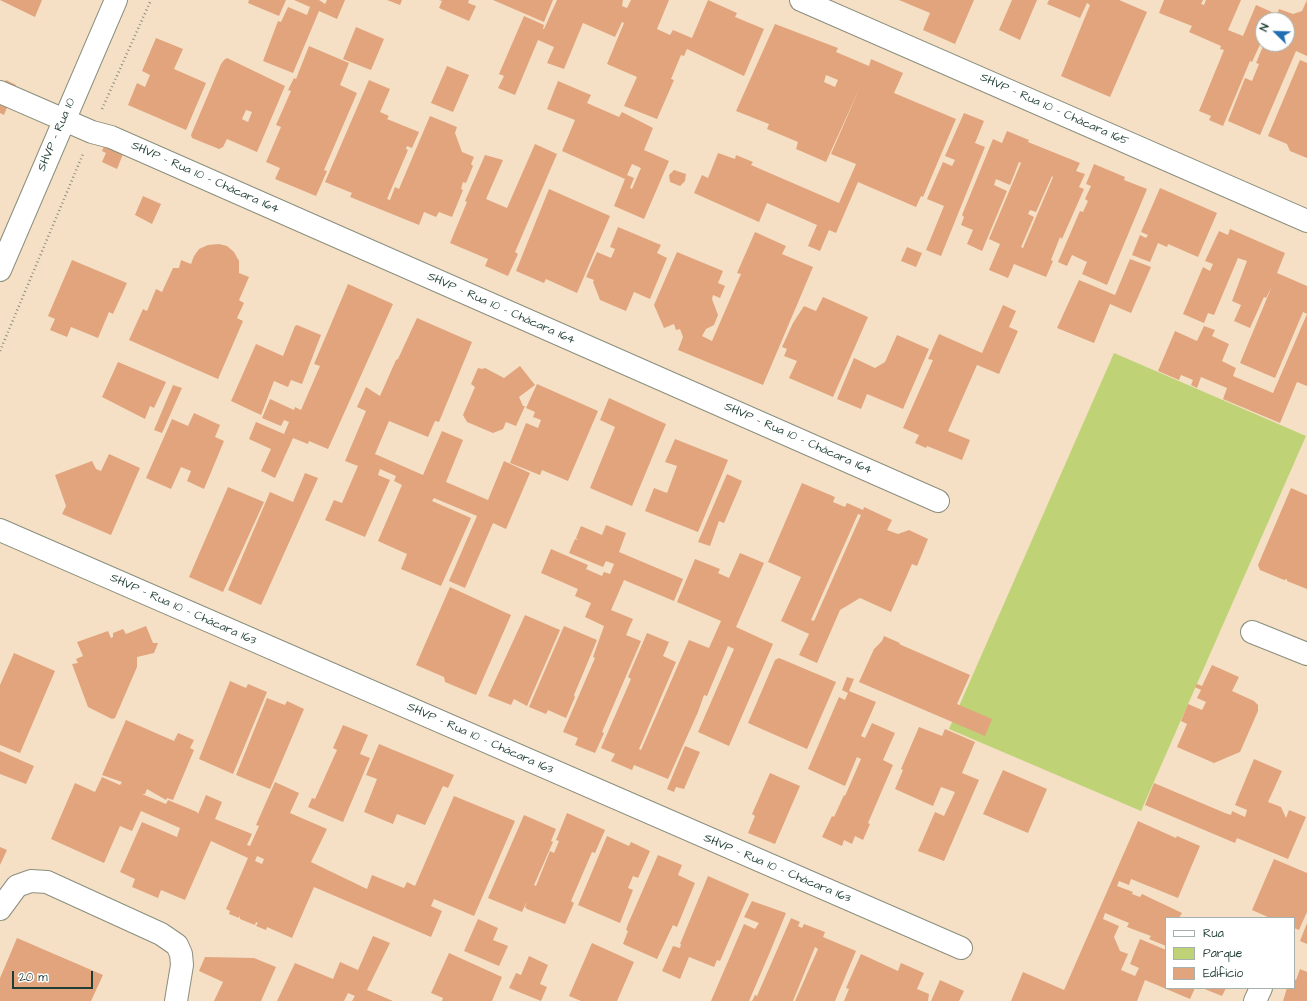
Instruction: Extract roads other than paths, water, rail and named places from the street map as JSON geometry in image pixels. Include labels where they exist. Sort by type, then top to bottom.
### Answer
[{"type":"street","name":"SHVP - Rua 10","points":[[0,270],[116,0]]},
{"type":"street","name":"SHVP - Rua 10 - Chácara 165","points":[[801,0],[1307,221]]},
{"type":"street","name":"SHVP - Rua 10 - Chácara 164","points":[[0,92],[92,132],[111,137],[938,501]]},
{"type":"street","name":"SHVP - Rua 10 - Chácara 163","points":[[0,530],[961,948]]},
{"type":"street","points":[[1252,632],[1307,654]]},
{"type":"street","points":[[0,909],[17,886],[32,880],[47,882],[160,934],[177,946],[181,954],[182,965],[176,1001]]},
{"type":"street","points":[[1255,1001],[1261,989]]}]
